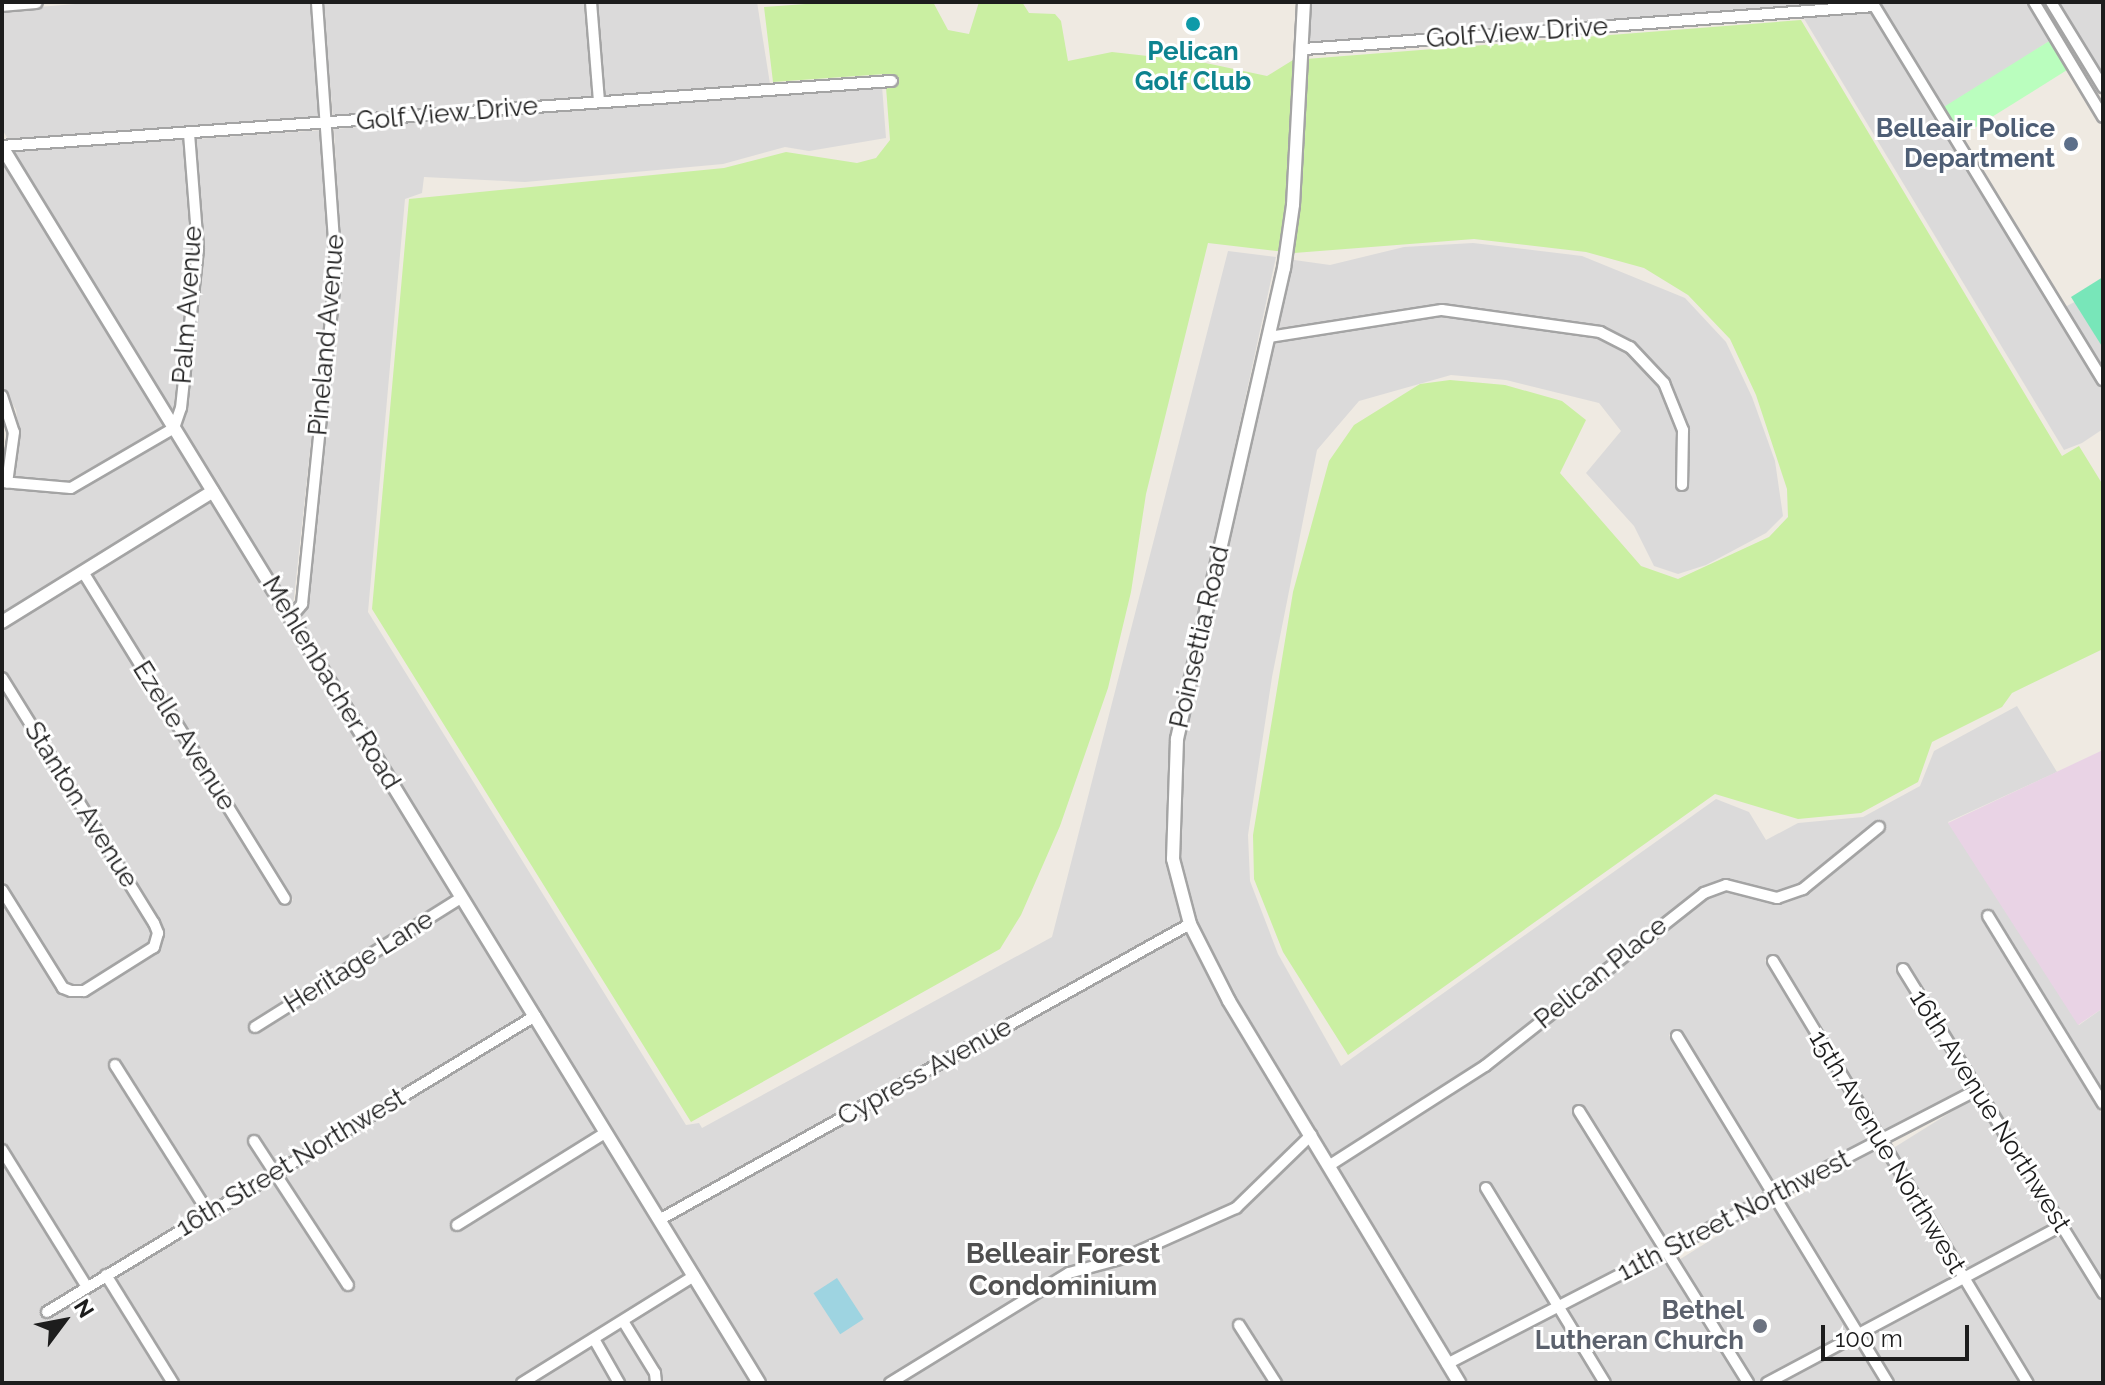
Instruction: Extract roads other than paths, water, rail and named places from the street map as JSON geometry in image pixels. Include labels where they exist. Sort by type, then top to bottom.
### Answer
[{"type":"street","points":[[2,5],[36,2]]},
{"type":"street","name":"Pineland Avenue","points":[[292,616],[302,604],[336,268],[317,2]]},
{"type":"street","points":[[591,2],[599,102]]},
{"type":"street","name":"Poinsettia Road","points":[[1304,2],[1304,49],[1293,205],[1269,337],[1177,739],[1173,859],[1190,924],[1229,1001],[1459,1383]]},
{"type":"street","points":[[2034,2],[2102,114]]},
{"type":"street","points":[[2051,2],[2103,87]]},
{"type":"street","points":[[1873,4],[2103,380]]},
{"type":"street","name":"Golf View Drive","points":[[1304,49],[1873,4]]},
{"type":"street","name":"Golf View Drive","points":[[2,146],[892,81]]},
{"type":"street","name":"Palm Avenue","points":[[174,428],[181,408],[198,248],[189,134]]},
{"type":"street","name":"Mehlenbacher Road","points":[[2,146],[759,1383]]},
{"type":"street","points":[[1269,337],[1442,310],[1600,332],[1630,347],[1664,383],[1683,430],[1682,485]]},
{"type":"street","points":[[2,396],[14,432],[5,482],[71,488],[174,428]]},
{"type":"street","points":[[2,622],[213,491]]},
{"type":"street","name":"Ezelle Avenue","points":[[83,572],[285,899]]},
{"type":"street","name":"Stanton Avenue","points":[[2,678],[158,933],[154,947],[84,991],[63,988],[2,890]]},
{"type":"street","name":"Pelican Place","points":[[1330,1165],[1485,1066],[1704,893],[1726,885],[1777,898],[1803,889],[1879,827]]},
{"type":"street","name":"Heritage Lane","points":[[255,1027],[462,897]]},
{"type":"street","points":[[1988,916],[2103,1104]]},
{"type":"street","name":"Cypress Avenue","points":[[659,1220],[1190,924]]},
{"type":"street","name":"15th Avenue Northwest","points":[[1773,961],[2028,1383]]},
{"type":"street","name":"16th Avenue Northwest","points":[[1903,969],[2103,1293]]},
{"type":"street","name":"16th Street Northwest","points":[[47,1312],[535,1016]]},
{"type":"street","points":[[1677,1036],[1888,1383]]},
{"type":"street","points":[[115,1065],[208,1212]]},
{"type":"street","name":"11th Street Northwest","points":[[1447,1364],[1977,1090]]},
{"type":"street","points":[[1579,1111],[1748,1383]]},
{"type":"street","points":[[457,1225],[605,1133]]},
{"type":"street","points":[[890,1383],[1069,1273],[1124,1258],[1236,1208],[1311,1135]]},
{"type":"street","points":[[254,1141],[348,1285]]},
{"type":"street","points":[[2,1150],[87,1287]]},
{"type":"street","points":[[1486,1188],[1605,1383]]},
{"type":"street","points":[[1767,1383],[2061,1226]]},
{"type":"street","points":[[106,1275],[173,1383]]},
{"type":"street","points":[[522,1383],[694,1276]]},
{"type":"street","points":[[623,1321],[655,1373],[656,1383]]},
{"type":"street","points":[[1239,1325],[1276,1383]]},
{"type":"street","points":[[594,1339],[619,1383]]},
{"type":"water","points":[[837,1278],[864,1319],[840,1334],[814,1293]]},
{"type":"place","name":"Pelican Golf Club","points":[[1193,24]]},
{"type":"place","name":"Belleair Police Department","points":[[2071,144]]},
{"type":"place","name":"Bethel Lutheran Church","points":[[1760,1326]]},
{"type":"district","name":"Belleair Forest Condominium","points":[[1063,1270]]}]
